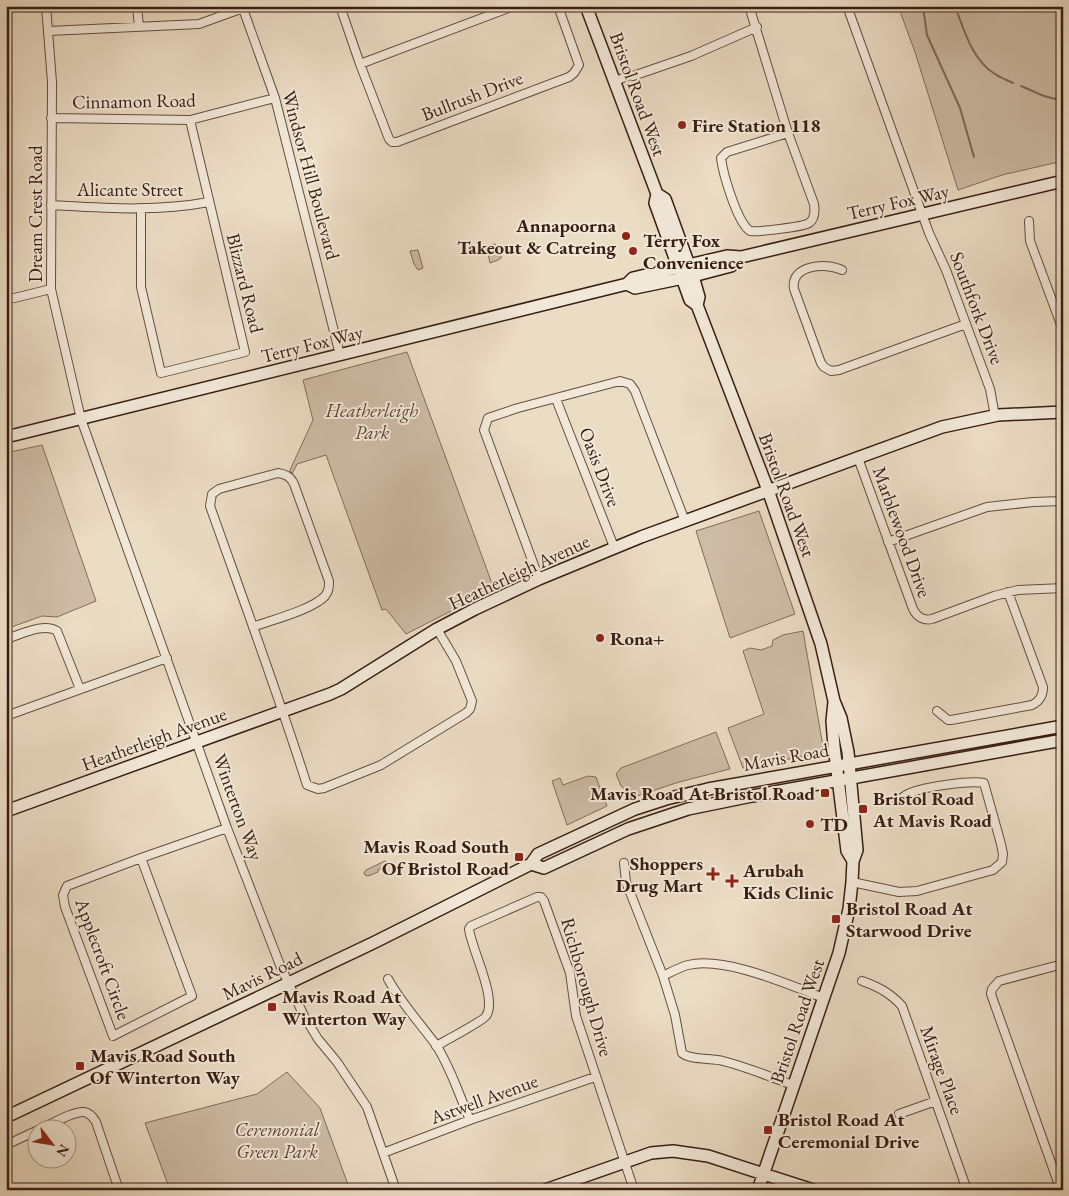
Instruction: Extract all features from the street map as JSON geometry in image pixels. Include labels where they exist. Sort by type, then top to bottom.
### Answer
[{"type":"street","name":"Dream Crest Road","points":[[46,6],[52,82],[51,289],[81,419]]},
{"type":"street","points":[[137,6],[139,27]]},
{"type":"street","name":"Bullrush Drive","points":[[340,6],[360,64],[392,142],[397,142],[570,77],[578,65],[558,6]]},
{"type":"street","points":[[484,6],[488,15]]},
{"type":"street","points":[[360,64],[514,6]]},
{"type":"street","name":"Bristol Road West","points":[[586,6],[657,194],[655,203],[685,272],[690,300],[698,305],[768,490],[821,644],[834,701],[842,718],[849,764],[856,850],[842,938],[824,998],[758,1190]]},
{"type":"street","points":[[749,6],[788,133],[814,204],[814,216],[807,224],[762,231],[750,230],[741,220],[722,170],[721,158],[728,152],[788,133]]},
{"type":"street","name":"Southfork Drive","points":[[847,6],[929,234],[946,270],[990,388],[995,416]]},
{"type":"street","points":[[49,31],[199,24],[244,7]]},
{"type":"street","name":"Windsor Hill Boulevard","points":[[244,7],[275,98],[340,355]]},
{"type":"street","points":[[614,82],[629,75],[633,76],[691,56],[756,27]]},
{"type":"street","name":"Cinnamon Road","points":[[51,118],[190,120],[275,98]]},
{"type":"street","name":"Blizzard Road","points":[[142,210],[141,288],[161,374],[245,352],[190,120]]},
{"type":"street","name":"Terry Fox Way","points":[[6,437],[627,284],[633,278],[685,272],[727,256],[741,257],[1063,181]]},
{"type":"street","name":"Alicante Street","points":[[51,205],[142,210],[180,207],[209,202]]},
{"type":"street","points":[[1029,221],[1030,241],[1063,330]]},
{"type":"street","points":[[842,270],[828,266],[805,270],[797,274],[793,283],[821,362],[831,371],[839,370],[966,324]]},
{"type":"street","points":[[6,300],[51,289]]},
{"type":"street","points":[[539,580],[486,437],[484,426],[488,418],[620,381],[630,384],[635,391],[685,521]]},
{"type":"street","name":"Oasis Drive","points":[[556,399],[614,547]]},
{"type":"street","name":"Heatherleigh Avenue","points":[[6,811],[341,689],[436,629],[475,609],[614,547],[942,427],[995,416],[1063,412]]},
{"type":"street","name":"Winterton Way","points":[[81,419],[198,742],[227,828],[288,983],[318,1039],[337,1062],[367,1107],[396,1190]]},
{"type":"street","name":"Marblewood Drive","points":[[858,458],[914,612],[924,619],[932,619],[1008,592],[1034,588],[1063,588]]},
{"type":"street","points":[[253,627],[307,608],[324,596],[329,589],[329,581],[294,484],[291,479],[278,473],[219,489],[212,494],[210,506],[253,627],[283,711],[307,785],[318,789],[381,765],[470,709],[472,701],[456,660],[436,629]]},
{"type":"street","points":[[888,542],[987,507],[1063,501]]},
{"type":"street","points":[[937,711],[948,720],[951,720],[1032,705],[1040,700],[1043,695],[1042,687],[1008,592]]},
{"type":"street","points":[[6,639],[44,628],[53,628],[58,631],[80,689]]},
{"type":"street","points":[[6,716],[167,658]]},
{"type":"street","name":"Bristol Road West","points":[[834,701],[832,721],[837,766],[848,851],[853,861]]},
{"type":"street","name":"Mavis Road","points":[[6,1117],[373,943],[531,864],[538,854],[622,814],[666,799],[708,788],[1063,726]]},
{"type":"street","name":"Mavis Road","points":[[531,864],[544,868],[628,829],[688,809],[1063,740]]},
{"type":"street","points":[[852,882],[899,892],[917,891],[993,870],[1002,862],[1001,844],[984,783],[975,781],[922,790],[910,793],[897,801]]},
{"type":"street","name":"Applecroft Circle","points":[[141,858],[192,996],[113,1036],[65,906],[63,895],[67,886],[141,858],[227,828]]},
{"type":"street","points":[[624,863],[626,882],[663,976],[675,1015],[682,1053],[686,1057],[723,1061],[793,1085]]},
{"type":"street","name":"Richborough Drive","points":[[436,1046],[483,1019],[489,1010],[484,976],[469,929],[471,926],[537,897],[542,897],[570,973],[576,1016],[634,1190]]},
{"type":"street","points":[[1059,1188],[991,994],[995,984],[999,981],[1063,964]]},
{"type":"street","points":[[663,976],[688,965],[717,965],[752,972],[824,998]]},
{"type":"street","points":[[388,979],[396,994],[436,1046],[450,1072],[470,1120]]},
{"type":"street","name":"Mirage Place","points":[[862,981],[891,994],[902,1006],[967,1190]]},
{"type":"street","name":"Astwell Avenue","points":[[383,1153],[596,1076]]},
{"type":"street","points":[[899,1114],[936,1101]]},
{"type":"street","points":[[64,1118],[77,1112],[86,1112],[92,1116],[96,1122],[119,1190]]},
{"type":"street","points":[[6,1145],[28,1135]]},
{"type":"street","points":[[544,1190],[651,1153],[673,1151],[693,1153],[763,1173],[813,1190]]},
{"type":"green space","points":[[898,6],[1063,6],[1063,161],[1002,175],[958,190],[915,52]]},
{"type":"green space","points":[[495,244],[501,252],[501,258],[490,263],[487,249],[489,245]]},
{"type":"green space","points":[[418,250],[423,268],[418,270],[410,251]]},
{"type":"green space","name":"Heatherleigh Park","points":[[407,352],[494,589],[406,634],[386,609],[382,610],[326,455],[297,464],[292,474],[290,470],[313,420],[303,380]]},
{"type":"green space","points":[[42,445],[96,601],[57,617],[42,616],[6,629],[6,453]]},
{"type":"green space","points":[[759,511],[795,614],[730,638],[696,531]]},
{"type":"green space","points":[[803,631],[824,752],[743,768],[728,728],[764,714],[743,651],[750,648],[761,650],[772,646],[773,640],[783,635]]},
{"type":"green space","points":[[716,732],[730,769],[679,782],[634,797],[621,786],[616,774],[621,768]]},
{"type":"green space","points":[[588,776],[596,777],[607,806],[567,825],[552,781],[560,778],[563,785]]},
{"type":"green space","points":[[385,861],[388,864],[378,870],[378,872],[368,876],[365,875],[366,870]]},
{"type":"green space","name":"Ceremonial Green Park","points":[[287,1072],[320,1108],[350,1190],[170,1190],[145,1123],[257,1094]]},
{"type":"waterway","points":[[923,6],[927,35],[960,108],[974,157]]},
{"type":"waterway","points":[[955,6],[970,44],[980,61],[995,74],[1013,83]]},
{"type":"waterway","points":[[1021,86],[1044,96],[1063,101]]},
{"type":"place","name":"Fire Station 118","points":[[682,125]]},
{"type":"place","name":"Annapoorna Takeout & Catreing","points":[[626,236]]},
{"type":"place","name":"Terry Fox Convenience","points":[[633,251]]},
{"type":"place","name":"Rona+","points":[[600,638]]},
{"type":"place","name":"Mavis Road At Bristol Road","points":[[825,793]]},
{"type":"place","name":"Bristol Road At Mavis Road","points":[[863,809]]},
{"type":"place","name":"TD","points":[[810,824]]},
{"type":"place","name":"Mavis Road South Of Bristol Road","points":[[519,857]]},
{"type":"place","name":"Shoppers Drug Mart","points":[[713,874]]},
{"type":"place","name":"Arubah Kids Clinic","points":[[732,881]]},
{"type":"place","name":"Bristol Road At Starwood Drive","points":[[836,919]]},
{"type":"place","name":"Mavis Road At Winterton Way","points":[[272,1007]]},
{"type":"place","name":"Mavis Road South Of Winterton Way","points":[[80,1066]]},
{"type":"place","name":"Bristol Road At Ceremonial Drive","points":[[768,1130]]}]
